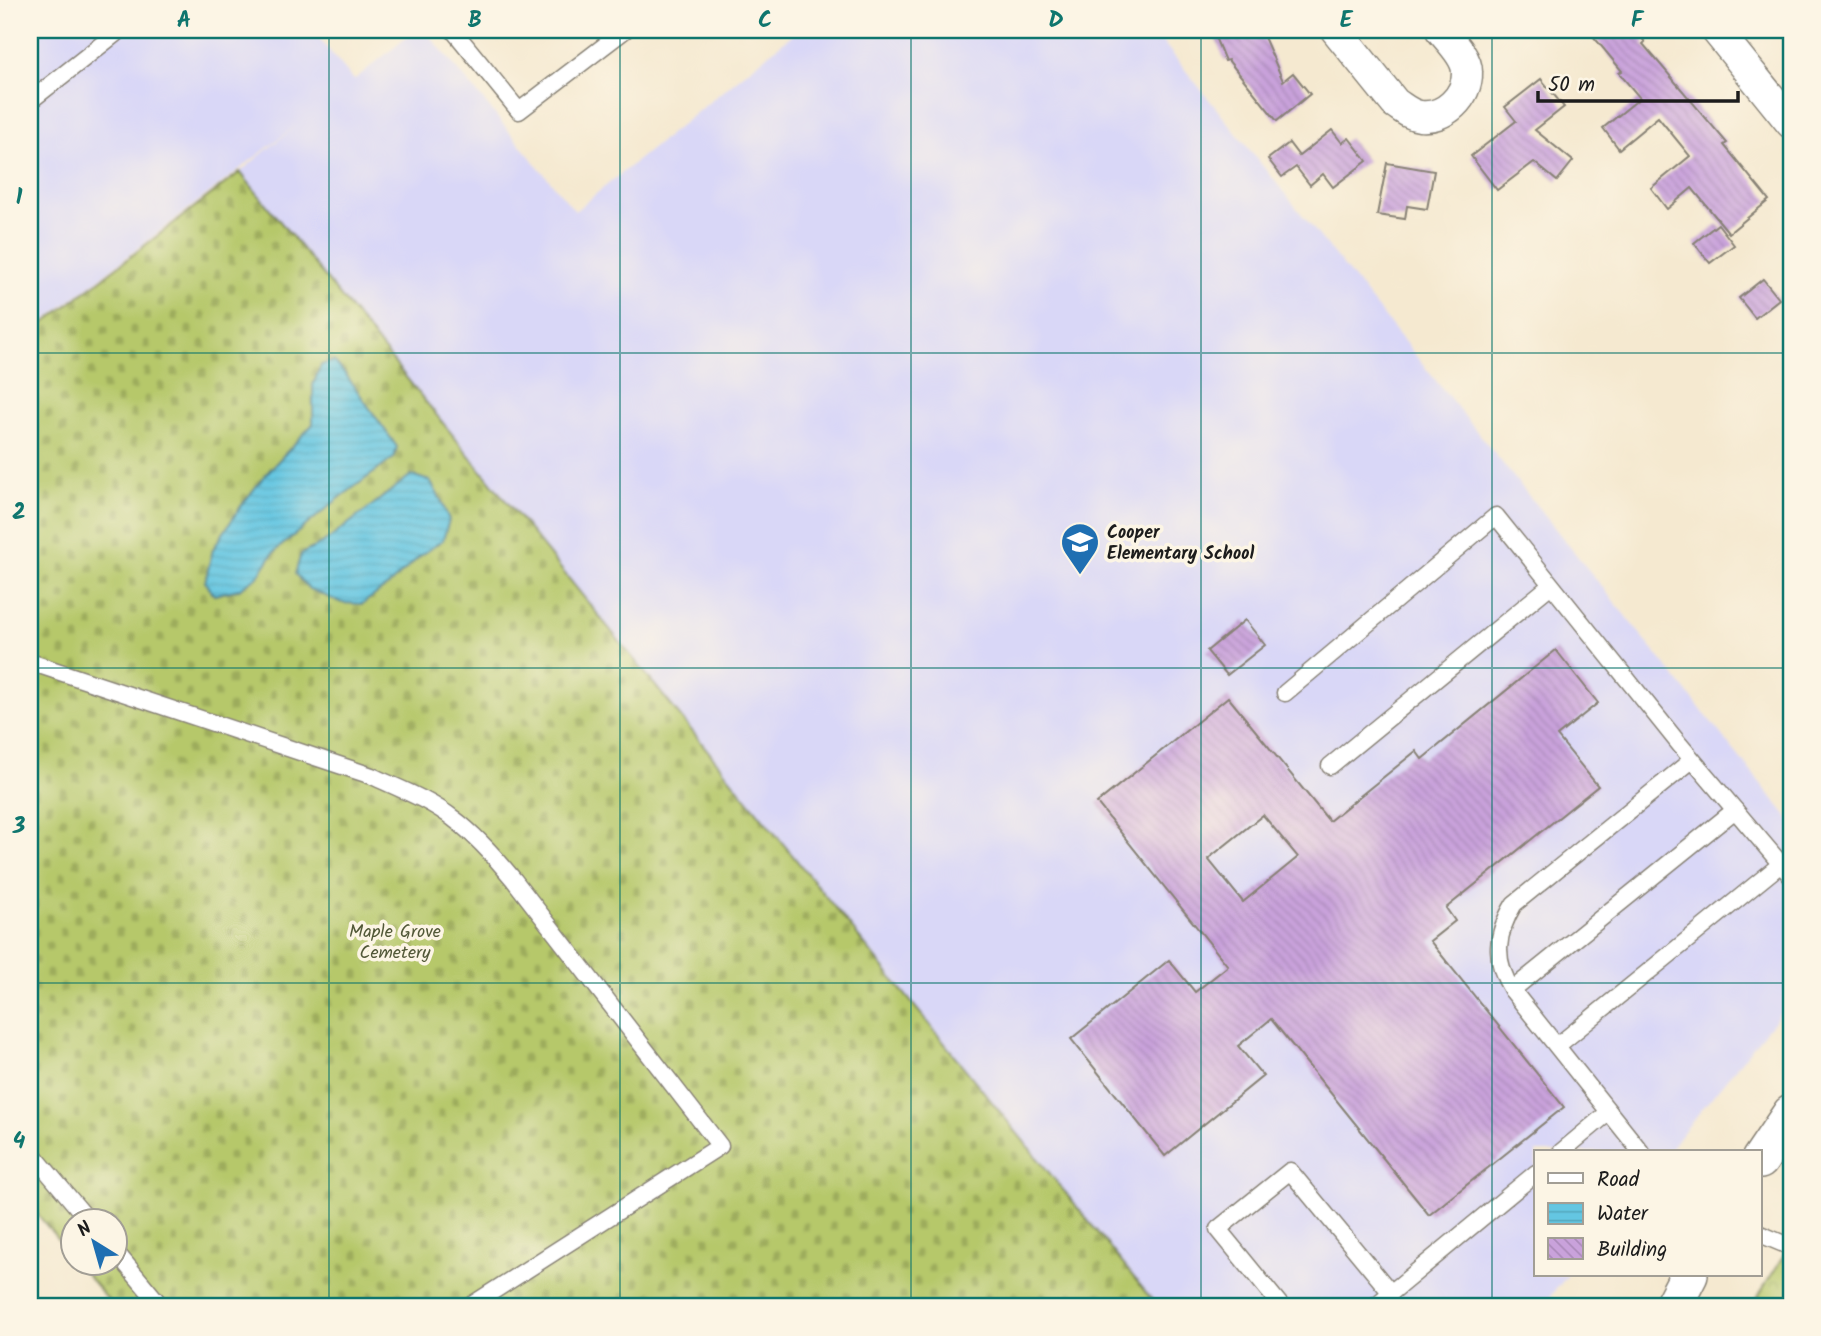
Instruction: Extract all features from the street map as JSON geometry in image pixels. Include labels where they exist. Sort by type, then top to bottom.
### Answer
[{"type":"street","points":[[1336,30],[1395,103],[1418,116],[1441,114],[1453,105],[1462,92],[1467,71],[1455,35]]},
{"type":"street","points":[[1716,30],[1791,123]]},
{"type":"street","points":[[1762,1157],[1791,1114]]},
{"type":"street","points":[[1673,1306],[1688,1276]]},
{"type":"lane","points":[[30,101],[120,30]]},
{"type":"lane","points":[[453,30],[519,111],[625,30]]},
{"type":"lane","points":[[1285,693],[1496,516],[1692,760],[1786,870],[1557,1046]]},
{"type":"lane","points":[[1330,766],[1551,585]]},
{"type":"lane","points":[[30,662],[372,776],[453,818],[485,846],[514,880],[720,1146],[470,1306]]},
{"type":"lane","points":[[1639,1150],[1512,990],[1498,962],[1504,926],[1514,904],[1692,760]]},
{"type":"lane","points":[[1512,990],[1735,810]]},
{"type":"lane","points":[[1563,1150],[1609,1112]]},
{"type":"lane","points":[[30,1151],[76,1206]]},
{"type":"lane","points":[[1281,1306],[1218,1229],[1290,1171],[1391,1293]]},
{"type":"lane","points":[[1375,1306],[1534,1175]]},
{"type":"lane","points":[[1762,1235],[1791,1247]]},
{"type":"lane","points":[[130,1269],[161,1306]]},
{"type":"shaded area","name":"Cooper Elementary School","points":[[30,30],[312,30],[354,80],[416,30],[425,30],[575,211],[798,30],[1153,30],[1791,821],[1791,1000],[1669,1150],[1534,1150],[1534,1276],[1567,1276],[1542,1306],[1157,1306],[240,172],[298,124],[30,332]]},
{"type":"green space","name":"Maple Grove Cemetery","points":[[240,172],[1157,1306],[113,1306],[88,1276],[130,1276],[130,1206],[60,1206],[60,1242],[30,1205],[30,334]]},
{"type":"green space","points":[[1791,1244],[1791,1306],[1752,1306]]},
{"type":"water","points":[[334,361],[397,447],[394,458],[338,499],[274,552],[258,576],[239,589],[214,595],[205,582],[213,549],[265,475],[313,424],[313,385],[321,365]]},
{"type":"water","points":[[411,475],[430,481],[441,500],[449,520],[443,540],[362,604],[342,603],[309,589],[295,574],[301,554],[325,542]]},
{"type":"building","points":[[1212,30],[1261,30],[1283,81],[1293,73],[1310,94],[1277,121],[1228,60],[1225,61]]},
{"type":"building","points":[[1588,30],[1635,30],[1645,42],[1643,44],[1727,143],[1724,145],[1769,200],[1729,233],[1692,188],[1667,209],[1651,188],[1690,156],[1658,117],[1619,149],[1603,128],[1640,98],[1619,73],[1622,71]]},
{"type":"building","points":[[1541,79],[1564,107],[1535,130],[1573,161],[1557,181],[1534,162],[1497,190],[1471,156],[1516,121],[1505,107]]},
{"type":"building","points":[[1332,130],[1342,143],[1349,138],[1367,161],[1333,187],[1323,174],[1310,185],[1296,167],[1282,177],[1268,159],[1289,143],[1299,156]]},
{"type":"building","points":[[1387,163],[1434,171],[1427,209],[1407,206],[1405,219],[1377,215]]},
{"type":"building","points":[[1718,224],[1734,245],[1710,263],[1694,243]]},
{"type":"building","points":[[1763,279],[1779,299],[1755,318],[1739,298]]},
{"type":"building","points":[[1245,620],[1265,645],[1227,675],[1207,651]]},
{"type":"building","points":[[1556,650],[1598,703],[1557,736],[1598,786],[1446,908],[1455,921],[1430,941],[1564,1107],[1429,1215],[1271,1019],[1238,1046],[1263,1076],[1165,1156],[1071,1039],[1169,960],[1195,992],[1228,966],[1097,803],[1228,697],[1329,821],[1416,751],[1422,759]],"holes":[[[1263,815],[1298,857],[1243,902],[1208,859]]]},
{"type":"place","name":"Cooper Elementary School","points":[[1080,576]]}]
